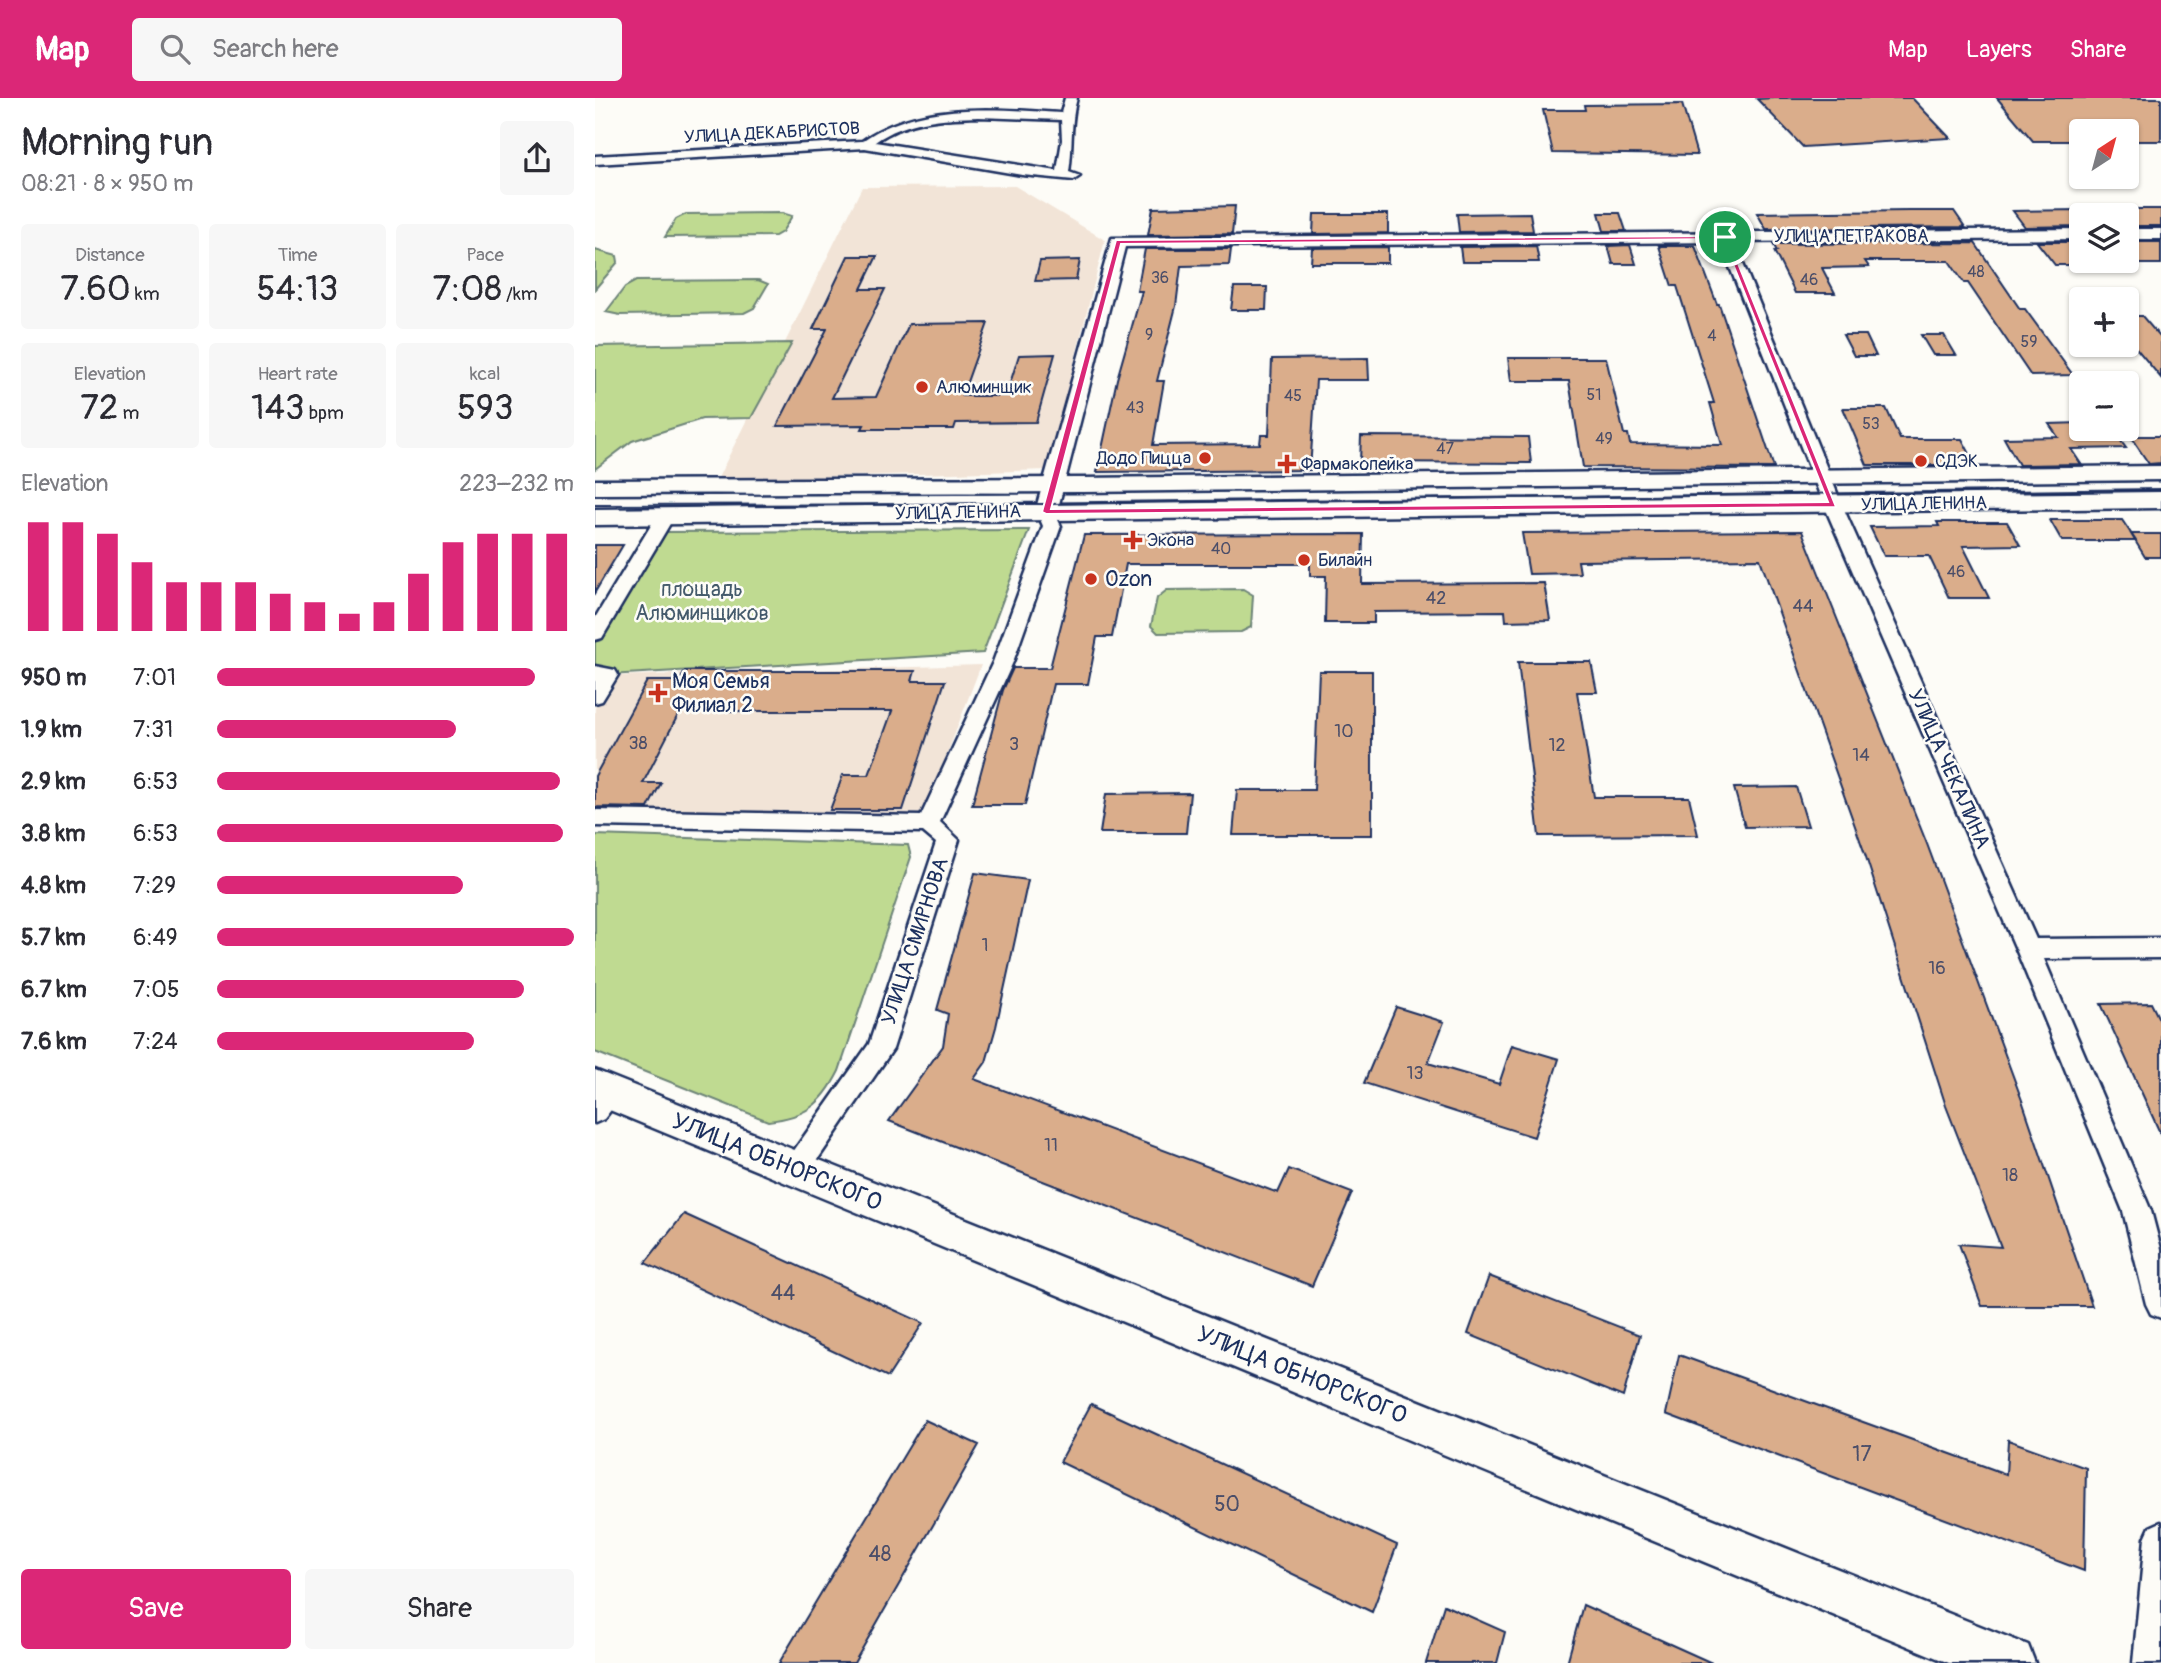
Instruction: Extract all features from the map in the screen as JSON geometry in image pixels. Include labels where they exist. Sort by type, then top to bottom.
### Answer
[{"type":"main road","name":"УЛИЦА ЛЕНИНА","points":[[595,487],[1055,486],[2161,473]]},
{"type":"main road","name":"УЛИЦА ЛЕНИНА","points":[[595,517],[2161,500]]},
{"type":"main road","name":"УЛИЦА ОБНОРСКОГО","points":[[600,1097],[795,1169],[2010,1663]]},
{"type":"street","points":[[865,144],[891,127],[964,115],[1013,112],[1066,117],[1071,98]]},
{"type":"street","name":"УЛИЦА ДЕКАБРИСТОВ","points":[[595,160],[865,144],[1068,176],[1066,117]]},
{"type":"street","name":"УЛИЦА ПЕТРАКОВА","points":[[1055,486],[1118,242],[2069,234]]},
{"type":"street","points":[[2139,234],[2161,234]]},
{"type":"street","name":"УЛИЦА ЧЕКАЛИНА","points":[[1725,237],[1833,505],[2028,949],[2137,1211],[2161,1304]]},
{"type":"street","points":[[1046,512],[1055,486]]},
{"type":"street","name":"УЛИЦА СМИРНОВА","points":[[795,1169],[880,1049],[948,840],[928,824],[1003,662],[1052,526],[1046,512]]},
{"type":"street","points":[[595,634],[665,517]]},
{"type":"street","points":[[595,673],[608,675],[595,696]]},
{"type":"street","points":[[595,818],[928,824]]},
{"type":"street","points":[[2028,949],[2161,948]]},
{"type":"street","points":[[2150,1663],[2161,1538]]},
{"type":"shaded area","points":[[1015,186],[1105,240],[1047,470],[717,480],[862,187]]},
{"type":"shaded area","points":[[981,665],[923,817],[595,819],[595,708],[614,676]]},
{"type":"green space","points":[[782,213],[792,216],[782,232],[775,236],[665,237],[676,219],[686,214]]},
{"type":"green space","points":[[595,250],[617,256],[618,262],[595,289]]},
{"type":"green space","points":[[758,280],[768,284],[754,308],[744,313],[620,315],[606,312],[625,287],[636,281]]},
{"type":"green space","points":[[792,343],[751,418],[702,419],[632,441],[595,469],[595,346]]},
{"type":"green space","name":"площадь Алюминщиков","points":[[1029,530],[983,653],[608,675],[595,673],[595,637],[662,532]]},
{"type":"green space","points":[[1243,589],[1253,595],[1251,627],[1241,632],[1158,633],[1151,626],[1157,598],[1167,590]]},
{"type":"green space","points":[[595,835],[908,845],[911,857],[839,1071],[819,1101],[792,1116],[768,1121],[595,1052]]},
{"type":"building","points":[[1912,98],[1950,138],[1803,147],[1757,99]]},
{"type":"building","points":[[1997,98],[2161,98],[2161,141],[2139,141],[2139,119],[2069,119],[2069,141],[2033,141]]},
{"type":"building","points":[[1682,104],[1697,155],[1553,153],[1543,110],[1585,110],[1584,105]]},
{"type":"building","points":[[1235,206],[1232,234],[1148,235],[1153,208]]},
{"type":"building","points":[[2139,209],[2161,209],[2161,226],[2139,226]]},
{"type":"building","points":[[2069,210],[2069,226],[2025,227],[2013,211]]},
{"type":"building","points":[[1954,211],[1965,227],[1766,229],[1757,213]]},
{"type":"building","points":[[1530,213],[1533,231],[1459,232],[1457,214]]},
{"type":"building","points":[[1599,213],[1620,213],[1626,231],[1604,231]]},
{"type":"building","points":[[1314,214],[1388,214],[1388,233],[1313,234]]},
{"type":"building","points":[[2037,242],[2069,242],[2069,265],[2055,265]]},
{"type":"building","points":[[2139,242],[2161,242],[2161,264],[2139,264]]},
{"type":"building","points":[[1975,243],[2020,309],[2025,309],[2070,371],[2069,375],[2031,376],[1968,283],[1964,283],[1949,261],[1865,261],[1869,267],[1822,268],[1835,293],[1795,293],[1773,244]]},
{"type":"building","points":[[1630,245],[1636,264],[1613,264],[1608,246]]},
{"type":"building","points":[[1536,246],[1539,262],[1462,262],[1460,247]]},
{"type":"building","points":[[1659,246],[1695,246],[1719,304],[1774,468],[1583,467],[1569,381],[1511,381],[1508,358],[1606,358],[1624,434],[1628,434],[1630,444],[1722,445],[1710,403],[1714,403],[1677,286],[1672,286]]},
{"type":"building","points":[[1388,247],[1388,263],[1311,263],[1312,248]]},
{"type":"building","points":[[1145,249],[1231,249],[1229,265],[1181,266],[1176,306],[1157,381],[1164,381],[1153,445],[1260,444],[1261,435],[1269,435],[1272,359],[1368,358],[1369,380],[1316,380],[1310,470],[1097,472],[1117,379],[1142,291],[1137,291]]},
{"type":"building","points":[[848,256],[877,256],[861,289],[885,289],[832,398],[876,397],[909,324],[988,323],[962,396],[1006,396],[1019,355],[1055,354],[1036,422],[956,423],[954,429],[862,429],[864,425],[777,426],[827,329],[813,329]]},
{"type":"building","points":[[1080,260],[1076,280],[1035,281],[1040,261]]},
{"type":"building","points":[[1234,287],[1267,287],[1266,310],[1231,310]]},
{"type":"building","points":[[2139,316],[2142,316],[2161,338],[2161,378],[2139,352]]},
{"type":"building","points":[[1843,335],[1866,335],[1876,356],[1854,356]]},
{"type":"building","points":[[1921,335],[1944,335],[1956,355],[1933,355]]},
{"type":"building","points":[[1843,408],[1886,408],[1900,439],[1962,439],[1976,465],[1867,465]]},
{"type":"building","points":[[2069,423],[2069,441],[2121,441],[2126,448],[2071,449],[2081,464],[2019,465],[2004,438],[2058,437],[2049,424]]},
{"type":"building","points":[[1361,436],[1528,437],[1531,463],[1360,462]]},
{"type":"building","points":[[2139,436],[2161,436],[2161,463],[2149,464],[2133,441],[2139,441]]},
{"type":"building","points":[[2050,520],[2122,520],[2136,541],[2062,541]]},
{"type":"building","points":[[1937,522],[2007,522],[2020,545],[1963,546],[1989,598],[1949,598],[1929,556],[1884,556],[1870,527],[1939,526]]},
{"type":"building","points":[[1802,531],[1927,844],[2023,1103],[2092,1306],[1982,1306],[1959,1244],[2001,1247],[1946,1106],[1866,857],[1760,559],[1578,561],[1580,573],[1529,574],[1522,533]]},
{"type":"building","points":[[1363,534],[1362,584],[1544,583],[1550,620],[1506,621],[1505,611],[1374,612],[1374,623],[1325,623],[1326,576],[1310,576],[1310,564],[1126,564],[1112,637],[1097,637],[1088,684],[1053,684],[1025,805],[972,805],[1003,690],[1013,668],[1050,668],[1084,535]]},
{"type":"building","points":[[2131,534],[2161,534],[2161,557],[2145,557]]},
{"type":"building","points":[[595,545],[623,545],[595,592]]},
{"type":"building","points":[[1518,662],[1591,662],[1597,692],[1577,692],[1594,797],[1689,797],[1698,835],[1539,836]]},
{"type":"building","points":[[685,671],[915,671],[912,681],[945,681],[903,810],[830,810],[843,775],[869,775],[892,711],[680,711],[643,783],[661,783],[648,808],[595,807],[595,776],[647,681],[680,681]]},
{"type":"building","points":[[1319,671],[1372,671],[1372,835],[1233,835],[1237,790],[1314,790]]},
{"type":"building","points":[[1796,787],[1808,826],[1745,827],[1734,788]]},
{"type":"building","points":[[1190,793],[1186,833],[1100,833],[1106,794]]},
{"type":"building","points":[[975,873],[1028,880],[996,1027],[986,1062],[974,1079],[1278,1193],[1289,1169],[1352,1193],[1312,1286],[889,1121],[943,1046],[948,1014],[937,1010]]},
{"type":"building","points":[[2151,1003],[2161,1023],[2161,1135],[2101,1004]]},
{"type":"building","points":[[1396,1007],[1444,1022],[1428,1063],[1499,1084],[1512,1045],[1559,1059],[1534,1137],[1364,1083]]},
{"type":"building","points":[[684,1214],[923,1323],[888,1377],[645,1263]]},
{"type":"building","points":[[1489,1276],[1640,1335],[1623,1397],[1468,1334]]},
{"type":"building","points":[[1679,1355],[2006,1474],[2008,1440],[2086,1468],[2084,1571],[1666,1414]]},
{"type":"building","points":[[1091,1404],[1397,1545],[1372,1612],[1060,1462]]},
{"type":"building","points":[[925,1420],[979,1445],[854,1663],[779,1663]]},
{"type":"building","points":[[1444,1605],[1505,1632],[1497,1663],[1426,1663]]},
{"type":"building","points":[[1583,1605],[1712,1663],[1567,1663]]},
{"type":"tram line","points":[[595,505],[1049,504],[2161,489]]},
{"type":"place","name":"Алюминщик","points":[[922,387]]},
{"type":"place","name":"Додо Пицца","points":[[1205,458]]},
{"type":"place","name":"СДЭК","points":[[1921,461]]},
{"type":"place","name":"Фармакопейка","points":[[1287,464]]},
{"type":"place","name":"Экона","points":[[1133,540]]},
{"type":"place","name":"Билайн","points":[[1304,560]]},
{"type":"place","name":"Ozon","points":[[1091,579]]},
{"type":"place","name":"Моя Семья Филиал 2","points":[[658,693]]},
{"type":"route","points":[[1725,237],[1833,505],[1046,512],[1118,242],[1725,237]]}]
